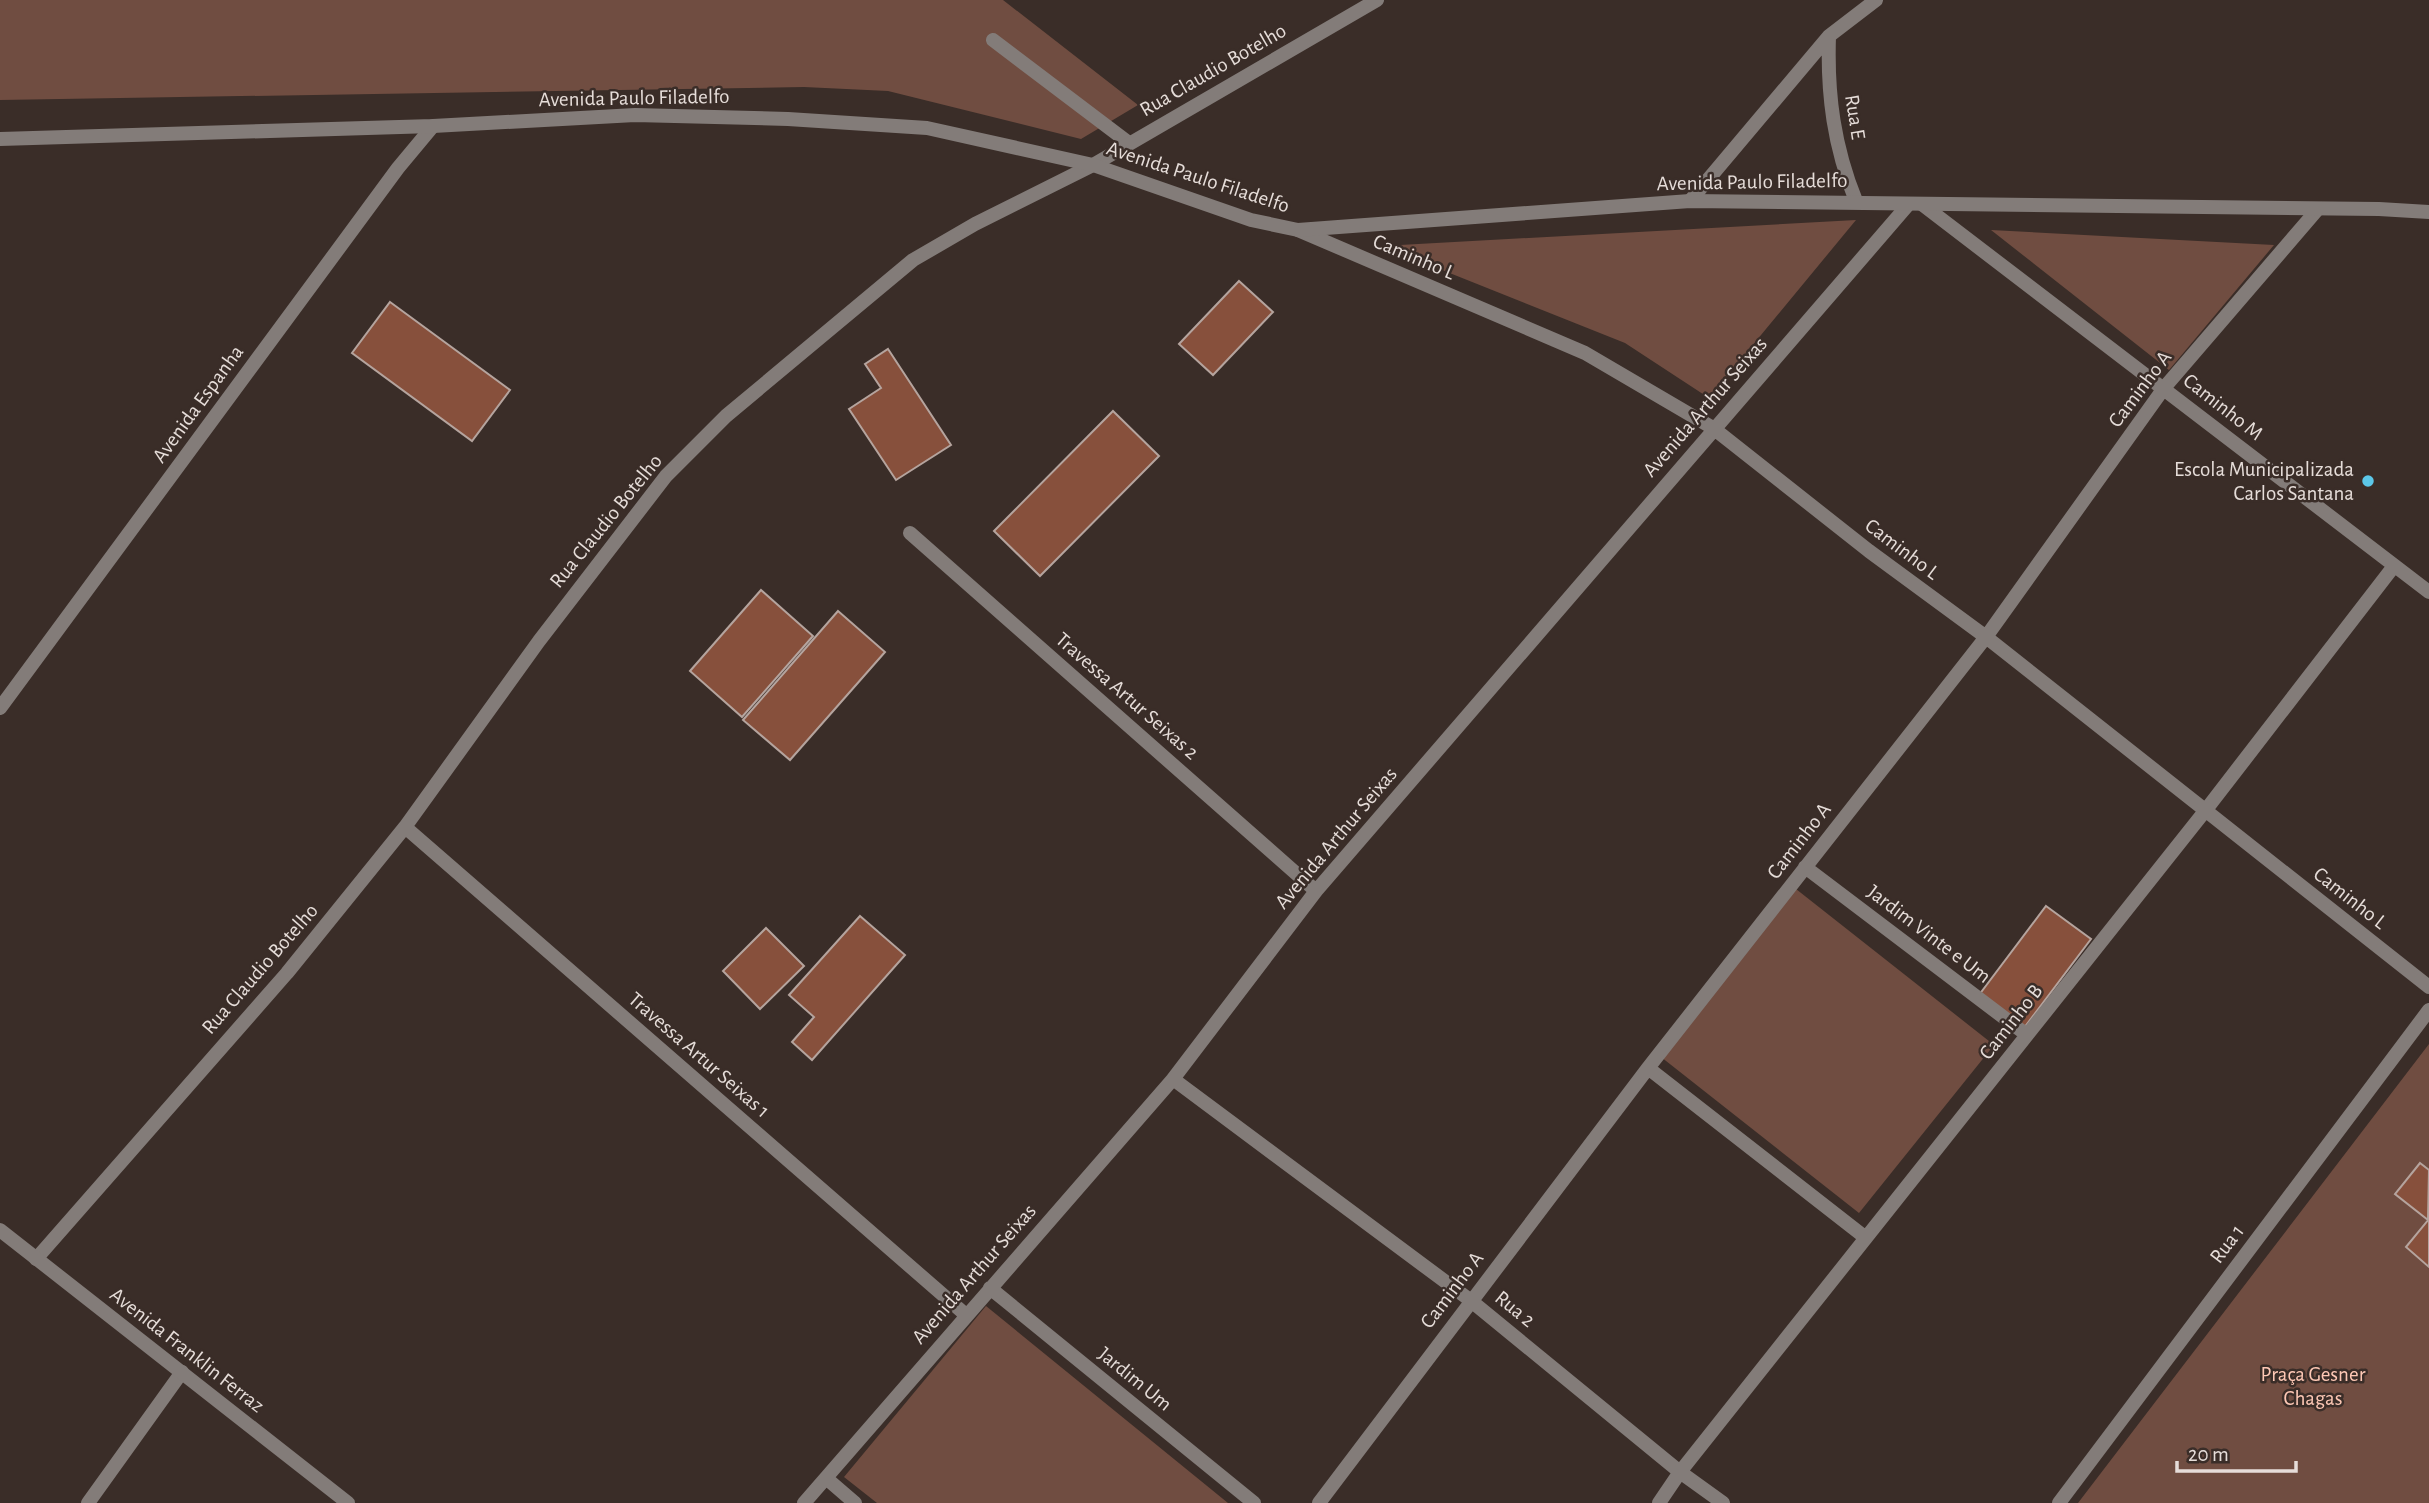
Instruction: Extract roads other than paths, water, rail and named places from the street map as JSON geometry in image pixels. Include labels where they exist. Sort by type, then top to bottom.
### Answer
[{"type":"street","name":"Rua Claudio Botelho","points":[[36,1259],[287,973],[405,827],[538,641],[657,487],[726,416],[913,260],[975,224],[1093,165],[1377,0]]},
{"type":"street","points":[[1690,201],[1829,36],[1876,0]]},
{"type":"street","name":"Rua E","points":[[1829,36],[1829,96],[1836,141],[1856,201]]},
{"type":"street","name":"Avenida Paulo Filadelfo","points":[[993,40],[1129,143]]},
{"type":"street","name":"Avenida Paulo Filadelfo","points":[[0,139],[433,126],[635,115],[788,119],[927,128],[1093,165],[1251,220],[1298,230],[1690,201],[1856,201],[1908,206],[2379,209],[2429,212]]},
{"type":"street","name":"Avenida Espanha","points":[[0,708],[398,168],[433,126]]},
{"type":"street","name":"Caminho M","points":[[1923,205],[2429,592]]},
{"type":"street","name":"Avenida Arthur Seixas","points":[[804,1503],[1173,1079],[1316,891],[1713,428],[1908,206]]},
{"type":"street","name":"Caminho A","points":[[1319,1503],[1648,1068],[1986,637],[2164,387],[2317,210]]},
{"type":"street","name":"Caminho L","points":[[1298,230],[1585,354],[1713,428],[1869,551],[1986,637],[2429,986]]},
{"type":"street","name":"Travessa Artur Seixas 2","points":[[910,533],[1316,891]]},
{"type":"street","name":"Caminho B","points":[[1659,1503],[1680,1472],[2205,811],[2394,566]]},
{"type":"street","name":"Travessa Artur Seixas 1","points":[[405,827],[966,1315]]},
{"type":"street","name":"Jardim Vinte e Um","points":[[1805,867],[2027,1035]]},
{"type":"street","name":"Rua 1","points":[[2059,1503],[2429,1010]]},
{"type":"street","points":[[1648,1068],[1866,1238]]},
{"type":"street","name":"Rua 2","points":[[1173,1079],[1470,1300],[1680,1472],[1723,1503]]},
{"type":"street","name":"Avenida Franklin Ferraz","points":[[0,1230],[348,1503]]},
{"type":"street","name":"Jardim Um","points":[[990,1288],[1254,1503]]},
{"type":"street","points":[[88,1503],[182,1373]]},
{"type":"street","points":[[826,1479],[855,1503]]},
{"type":"place","name":"Escola Municipalizada Carlos Santana","points":[[2368,481]]},
{"type":"park label","name":"Praça Gesner Chagas","points":[[2313,1386]]}]
